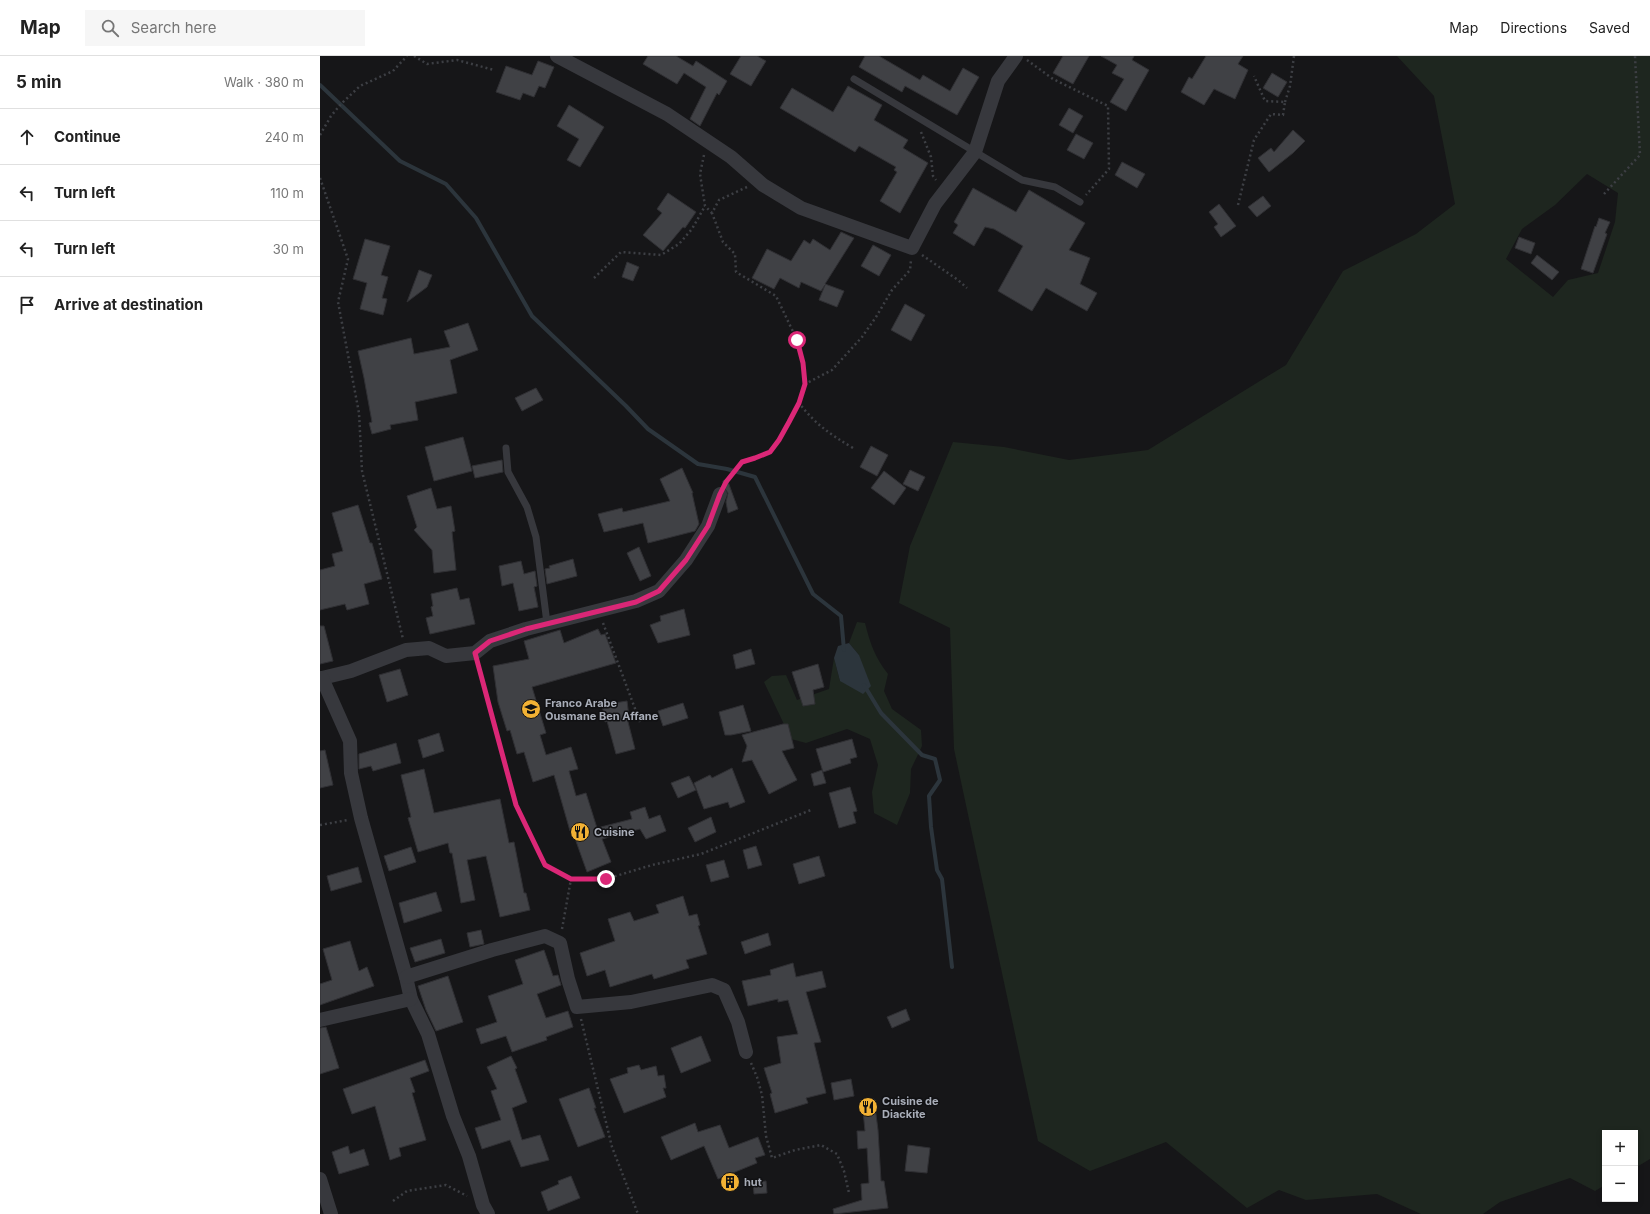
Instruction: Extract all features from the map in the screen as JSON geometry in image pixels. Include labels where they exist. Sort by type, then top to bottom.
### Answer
[{"type":"street","points":[[557,56],[667,114],[731,157],[763,185],[801,208],[912,248],[935,204],[975,152],[998,81],[1016,56]]},
{"type":"street","points":[[485,1209],[469,1156],[453,1116],[428,1034],[410,999],[406,977],[361,818],[351,773],[350,741],[321,679],[351,671],[406,650],[429,648],[446,656],[475,653],[490,641],[546,623],[636,602],[659,591],[686,560],[708,526],[720,494]]},
{"type":"street","points":[[406,977],[492,950],[545,936],[560,943],[568,979],[578,1007],[631,1002],[712,985],[724,990],[738,1022],[746,1052]]},
{"type":"street","points":[[320,1020],[410,999]]},
{"type":"street","points":[[320,1179],[331,1214]]},
{"type":"lane","points":[[854,80],[1022,180],[1054,187],[1080,202]]},
{"type":"lane","points":[[506,448],[508,472],[527,507],[536,537],[546,623]]},
{"type":"path","points":[[320,135],[330,116],[360,86],[393,71],[407,56]]},
{"type":"path","points":[[414,56],[427,64],[457,60],[494,70]]},
{"type":"path","points":[[1022,56],[1053,79],[1108,106],[1109,169],[1080,202]]},
{"type":"path","points":[[1238,205],[1254,140],[1272,114],[1282,115],[1290,86],[1294,56]]},
{"type":"path","points":[[1604,194],[1640,156],[1635,56]]},
{"type":"path","points":[[1254,76],[1265,101],[1285,102]]},
{"type":"path","points":[[915,117],[931,157],[933,176],[943,193]]},
{"type":"path","points":[[594,278],[621,252],[661,255],[679,244],[692,229],[704,206],[700,174],[706,140]]},
{"type":"path","points":[[320,178],[348,259],[338,302],[359,413],[362,471],[406,650]]},
{"type":"path","points":[[712,213],[719,200],[745,187],[763,185]]},
{"type":"path","points":[[704,206],[712,213],[723,242],[735,254],[736,272],[776,296],[797,340],[803,363],[805,384],[799,403],[779,440],[770,452],[742,462],[726,482],[720,494]]},
{"type":"path","points":[[805,384],[832,370],[862,337],[892,290],[910,270],[912,248]]},
{"type":"path","points":[[912,248],[967,288]]},
{"type":"path","points":[[799,403],[811,419],[853,448]]},
{"type":"path","points":[[598,610],[640,722]]},
{"type":"path","points":[[475,653],[516,805],[545,865],[571,879],[606,879],[652,865],[701,854],[811,810]]},
{"type":"path","points":[[320,825],[361,818]]},
{"type":"path","points":[[560,943],[571,879]]},
{"type":"path","points":[[578,1007],[612,1147],[638,1214]]},
{"type":"path","points":[[746,1052],[757,1077],[762,1095],[766,1136],[772,1158],[795,1150],[821,1145],[837,1154],[844,1171],[849,1193]]},
{"type":"path","points":[[393,1201],[407,1191],[446,1185],[485,1209]]},
{"type":"shaded area","points":[[1397,56],[1650,56],[1650,1159],[1638,1166],[1638,1130],[1602,1130],[1602,1187],[1595,1191],[1570,1178],[1500,1202],[1483,1214],[1421,1214],[1377,1194],[1306,1200],[1279,1190],[1247,1208],[1166,1142],[1090,1171],[1038,1141],[954,749],[950,628],[899,603],[910,546],[953,442],[1004,447],[1069,460],[1148,450],[1286,365],[1343,271],[1416,234],[1455,204],[1434,96]],"holes":[[[1587,174],[1618,193],[1615,222],[1598,273],[1568,280],[1553,297],[1506,259],[1522,229],[1555,205]]]},
{"type":"shaded area","points":[[857,622],[865,623],[874,650],[888,674],[884,691],[892,709],[921,730],[922,746],[911,769],[910,793],[897,825],[874,813],[872,792],[878,765],[870,739],[847,729],[806,743],[791,739],[764,682],[772,676],[786,675],[797,700],[829,689],[834,658],[840,681],[859,655],[849,643]]},
{"type":"shaded area","points":[[849,643],[859,655],[871,686],[863,694],[840,681],[834,658],[838,646]]},
{"type":"building","points":[[648,56],[676,56],[693,66],[696,61],[727,81],[719,95],[717,93],[700,126],[690,119],[706,87],[684,73],[677,84],[643,64]]},
{"type":"building","points":[[741,56],[757,56],[766,61],[751,86],[730,74]]},
{"type":"building","points":[[865,56],[879,56],[920,80],[923,75],[950,91],[963,68],[979,77],[957,115],[905,86],[902,92],[859,67]]},
{"type":"building","points":[[1063,56],[1089,56],[1073,84],[1053,73]]},
{"type":"building","points":[[1101,56],[1134,56],[1132,60],[1149,70],[1126,111],[1110,102],[1124,79],[1112,73],[1117,65]]},
{"type":"building","points":[[1206,56],[1243,56],[1238,64],[1248,70],[1235,99],[1214,89],[1204,105],[1181,92],[1189,77],[1192,79]]},
{"type":"building","points":[[538,61],[554,67],[545,88],[539,86],[534,97],[523,93],[520,100],[496,92],[506,66],[532,75]]},
{"type":"building","points":[[1272,73],[1287,82],[1278,97],[1263,88]]},
{"type":"building","points":[[848,86],[882,105],[874,120],[908,140],[903,148],[928,163],[900,213],[880,201],[897,172],[894,170],[896,167],[859,146],[855,152],[780,108],[792,88],[833,112]]},
{"type":"building","points":[[569,105],[604,127],[580,167],[567,160],[579,139],[557,126]]},
{"type":"building","points":[[1069,108],[1083,116],[1073,133],[1059,125]]},
{"type":"building","points":[[1293,130],[1305,141],[1293,153],[1269,172],[1258,158],[1271,148],[1274,152]]},
{"type":"building","points":[[1076,134],[1093,143],[1084,159],[1067,150]]},
{"type":"building","points":[[1122,162],[1145,174],[1137,188],[1115,175]]},
{"type":"building","points":[[973,188],[1016,212],[1029,190],[1085,223],[1069,250],[1090,258],[1080,284],[1097,293],[1087,311],[1046,288],[1032,311],[998,291],[1023,246],[994,229],[985,227],[974,246],[953,233],[958,225],[954,222]]},
{"type":"building","points":[[668,193],[696,212],[685,228],[683,227],[663,251],[643,235],[662,213],[657,209]]},
{"type":"building","points":[[1263,196],[1271,206],[1257,217],[1248,207]]},
{"type":"building","points":[[1219,204],[1236,226],[1221,237],[1214,227],[1218,224],[1209,212]]},
{"type":"building","points":[[1599,218],[1610,222],[1605,233],[1607,234],[1593,273],[1581,269]]},
{"type":"building","points":[[841,232],[854,238],[825,284],[844,291],[837,307],[819,300],[825,285],[821,291],[801,282],[799,288],[780,278],[774,289],[752,278],[767,249],[791,261],[804,240],[810,244],[813,239],[830,250]]},
{"type":"building","points":[[1519,237],[1535,243],[1531,254],[1515,248]]},
{"type":"building","points":[[365,239],[390,246],[381,275],[388,277],[382,298],[387,299],[383,315],[360,309],[367,283],[353,279]]},
{"type":"building","points":[[873,245],[891,255],[879,276],[861,266]]},
{"type":"building","points":[[1537,255],[1559,272],[1552,280],[1531,263]]},
{"type":"building","points":[[627,262],[639,267],[633,281],[622,277]]},
{"type":"building","points":[[419,270],[432,275],[427,287],[407,302]]},
{"type":"building","points":[[905,304],[925,315],[911,341],[891,330]]},
{"type":"building","points":[[468,323],[478,350],[450,360],[457,393],[415,402],[418,420],[390,425],[391,429],[372,434],[369,423],[372,422],[358,351],[411,338],[414,354],[450,347],[444,331]]},
{"type":"building","points":[[536,388],[543,400],[522,411],[515,398]]},
{"type":"building","points":[[463,437],[472,471],[434,481],[425,447]]},
{"type":"building","points":[[871,446],[888,455],[877,476],[860,467]]},
{"type":"building","points":[[502,460],[503,472],[475,478],[472,466]]},
{"type":"building","points":[[682,468],[693,493],[699,524],[695,531],[648,543],[643,523],[604,532],[598,514],[622,508],[623,512],[670,501],[660,479]]},
{"type":"building","points":[[910,470],[925,477],[918,491],[903,484]]},
{"type":"building","points":[[884,471],[906,488],[894,505],[871,488]]},
{"type":"building","points":[[727,479],[738,509],[728,513],[726,502],[728,493],[723,486],[723,481]]},
{"type":"building","points":[[431,488],[437,509],[451,506],[455,531],[452,532],[456,570],[434,573],[432,550],[414,530],[417,527],[407,496]]},
{"type":"building","points":[[358,505],[370,543],[372,543],[382,579],[364,584],[369,604],[347,610],[345,604],[320,610],[320,570],[335,566],[332,554],[343,551],[332,513]]},
{"type":"building","points":[[639,547],[651,576],[640,581],[627,553]]},
{"type":"building","points":[[573,559],[577,576],[547,584],[545,569],[550,568],[549,566]]},
{"type":"building","points":[[521,561],[524,574],[535,571],[537,586],[534,587],[538,607],[519,611],[513,583],[502,586],[499,566]]},
{"type":"building","points":[[457,588],[460,600],[469,598],[475,624],[430,634],[426,618],[433,616],[431,594]]},
{"type":"building","points":[[684,609],[690,635],[658,643],[650,625],[661,621],[660,616]]},
{"type":"building","points":[[320,626],[324,626],[333,661],[320,664]]},
{"type":"building","points":[[598,629],[601,635],[605,634],[616,663],[532,687],[546,733],[540,735],[546,755],[571,747],[578,769],[569,771],[576,796],[586,793],[597,828],[632,819],[630,812],[645,807],[649,819],[660,815],[666,831],[646,839],[640,829],[602,839],[611,862],[587,872],[572,830],[570,831],[554,775],[533,782],[524,752],[517,754],[510,730],[507,731],[498,702],[493,666],[529,659],[524,641],[560,630],[564,643]]},
{"type":"building","points":[[751,649],[755,664],[736,669],[733,655]]},
{"type":"building","points":[[818,664],[824,687],[813,690],[815,704],[803,706],[792,672]]},
{"type":"building","points":[[400,669],[408,695],[387,702],[379,675]]},
{"type":"building","points":[[627,701],[629,717],[627,718],[635,749],[616,754],[607,721],[605,722],[602,705]]},
{"type":"building","points":[[683,703],[688,718],[663,726],[658,711]]},
{"type":"building","points":[[743,705],[751,731],[725,735],[719,712]]},
{"type":"building","points":[[788,724],[794,748],[782,751],[797,780],[769,794],[752,760],[742,762],[747,746],[742,735]]},
{"type":"building","points":[[439,733],[444,751],[423,758],[418,740]]},
{"type":"building","points":[[852,739],[857,757],[850,759],[851,763],[823,772],[816,749]]},
{"type":"building","points":[[396,743],[401,763],[373,771],[371,766],[359,769],[359,754]]},
{"type":"building","points":[[325,750],[333,785],[320,788],[320,751]]},
{"type":"building","points":[[732,768],[745,802],[730,808],[728,802],[704,809],[694,783],[710,775],[712,778]]},
{"type":"building","points":[[424,769],[434,813],[500,799],[509,843],[514,842],[524,893],[526,893],[530,910],[500,917],[486,856],[467,860],[475,900],[461,903],[452,853],[450,853],[448,843],[418,852],[408,818],[411,817],[401,775]]},
{"type":"building","points":[[822,770],[826,783],[814,786],[811,774]]},
{"type":"building","points":[[689,776],[696,790],[678,798],[671,783]]},
{"type":"building","points":[[850,787],[857,811],[853,812],[856,823],[839,828],[829,793]]},
{"type":"building","points":[[711,817],[716,832],[695,842],[688,828]]},
{"type":"building","points":[[756,846],[762,865],[748,869],[743,850]]},
{"type":"building","points":[[411,847],[416,862],[389,871],[384,856]]},
{"type":"building","points":[[819,856],[825,876],[799,884],[793,864]]},
{"type":"building","points":[[724,860],[729,877],[711,882],[706,865]]},
{"type":"building","points":[[358,867],[362,882],[331,891],[327,876]]},
{"type":"building","points":[[436,892],[442,911],[404,923],[399,903]]},
{"type":"building","points":[[683,896],[689,916],[697,914],[700,925],[698,926],[707,954],[686,960],[689,968],[654,979],[652,974],[610,987],[605,970],[587,976],[580,953],[615,941],[608,919],[630,912],[634,921],[659,913],[656,905]]},
{"type":"building","points":[[481,930],[484,944],[470,947],[467,933]]},
{"type":"building","points":[[768,933],[771,945],[745,954],[741,942]]},
{"type":"building","points":[[441,939],[445,953],[415,962],[410,948]]},
{"type":"building","points":[[350,941],[359,971],[367,967],[374,986],[320,1005],[320,984],[332,980],[323,949]]},
{"type":"building","points":[[544,950],[553,976],[558,975],[561,985],[537,994],[546,1018],[568,1011],[573,1027],[546,1037],[547,1040],[512,1052],[506,1036],[481,1044],[476,1029],[497,1022],[488,996],[523,984],[515,960]]},
{"type":"building","points":[[793,963],[796,977],[822,971],[826,987],[806,992],[821,1042],[814,1043],[826,1093],[806,1098],[808,1103],[775,1113],[770,1094],[772,1093],[764,1068],[781,1063],[777,1037],[798,1034],[788,1000],[778,1002],[778,999],[748,1006],[742,981],[771,975],[770,970]]},
{"type":"building","points":[[448,976],[463,1022],[436,1031],[426,1010],[418,986]]},
{"type":"building","points":[[906,1009],[910,1020],[892,1028],[887,1017]]},
{"type":"building","points":[[326,1027],[339,1068],[320,1074],[320,1028]]},
{"type":"building","points":[[701,1036],[711,1061],[681,1073],[671,1048]]},
{"type":"building","points":[[511,1056],[517,1068],[515,1069],[527,1102],[512,1108],[522,1140],[540,1135],[549,1160],[521,1167],[510,1140],[482,1149],[475,1128],[501,1120],[491,1091],[497,1089],[487,1067]]},
{"type":"building","points":[[425,1060],[429,1071],[410,1078],[415,1092],[412,1093],[426,1140],[399,1148],[401,1156],[390,1160],[375,1106],[352,1114],[343,1089]]},
{"type":"building","points":[[639,1065],[641,1070],[656,1066],[658,1076],[664,1075],[666,1088],[663,1088],[666,1097],[624,1113],[610,1079],[628,1073],[627,1068]]},
{"type":"building","points":[[851,1079],[854,1096],[834,1100],[831,1083]]},
{"type":"building","points":[[589,1088],[596,1108],[594,1108],[605,1137],[578,1147],[559,1099]]},
{"type":"building","points":[[874,1099],[878,1130],[881,1181],[884,1181],[888,1208],[834,1214],[833,1209],[862,1200],[861,1184],[869,1183],[867,1148],[858,1149],[857,1131],[865,1131],[862,1101]]},
{"type":"building","points":[[695,1123],[698,1132],[720,1125],[729,1148],[758,1137],[765,1155],[755,1158],[757,1163],[718,1179],[704,1146],[671,1160],[661,1137]]},
{"type":"building","points":[[908,1145],[930,1148],[927,1173],[905,1171]]},
{"type":"building","points":[[348,1146],[350,1154],[364,1149],[369,1165],[339,1174],[332,1152]]},
{"type":"building","points":[[571,1176],[580,1198],[548,1211],[541,1192],[559,1184],[558,1181]]},
{"type":"building","points":[[766,1181],[767,1193],[754,1194],[753,1183]]},
{"type":"waterway","points":[[320,85],[400,161],[446,184],[476,218],[532,316],[648,429],[698,464],[727,469],[755,477],[813,594],[841,616],[844,650]]},
{"type":"waterway","points":[[864,685],[881,713],[922,755],[935,759],[940,780],[929,796],[931,827],[937,870],[942,879],[952,967]]},
{"type":"place","name":"Franco Arabe Ousmane Ben Affane","points":[[531,709]]},
{"type":"place","name":"Cuisine","points":[[580,832]]},
{"type":"place","name":"Cuisine de Diackite","points":[[868,1107]]},
{"type":"place","name":"hut","points":[[730,1182]]},
{"type":"route","points":[[606,879],[571,879],[545,865],[516,805],[475,653],[490,641],[526,629],[598,610],[636,602],[659,591],[686,560],[708,526],[726,482],[742,462],[770,452],[789,422],[799,403],[805,384],[803,363],[797,340]]}]
